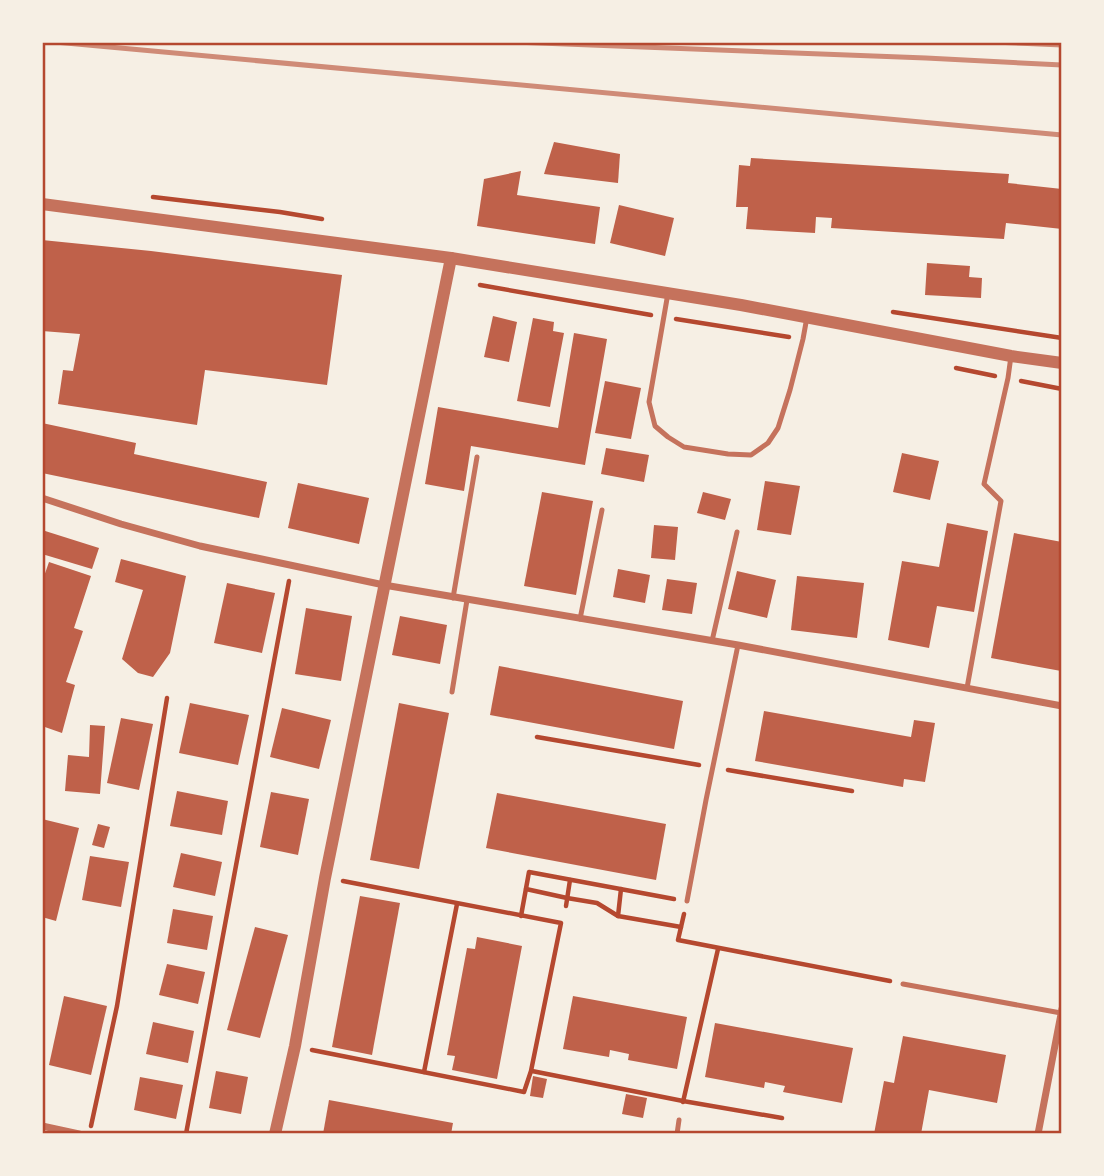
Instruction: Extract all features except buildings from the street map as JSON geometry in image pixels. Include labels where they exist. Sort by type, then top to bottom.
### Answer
[{"type":"street","points":[[42,204],[451,258],[668,293],[1062,363]]},
{"type":"street","points":[[275,1134],[295,1046],[325,878],[451,258]]},
{"type":"street","points":[[42,498],[187,542],[384,585],[738,645],[1062,706]]},
{"type":"street","points":[[1038,1134],[1062,1011]]},
{"type":"street","points":[[42,1126],[79,1134]]},
{"type":"lane","points":[[668,293],[649,402],[655,426],[684,447],[717,453],[751,455],[768,443],[778,428],[807,317]]},
{"type":"lane","points":[[967,688],[1001,501],[984,484],[1011,356]]},
{"type":"lane","points":[[453,598],[477,457]]},
{"type":"lane","points":[[580,619],[602,510]]},
{"type":"lane","points":[[712,641],[737,532]]},
{"type":"lane","points":[[452,692],[467,600]]},
{"type":"lane","points":[[687,901],[738,645]]},
{"type":"lane","points":[[903,984],[1062,1011]]},
{"type":"lane","points":[[677,1134],[679,1121]]},
{"type":"path","points":[[447,279],[803,339]]},
{"type":"path","points":[[955,368],[1062,389]]},
{"type":"path","points":[[186,1134],[292,566]]},
{"type":"path","points":[[89,1134],[117,1006],[167,698]]},
{"type":"path","points":[[537,737],[852,791]]},
{"type":"path","points":[[521,916],[529,872],[687,901],[678,940],[903,984]]},
{"type":"path","points":[[295,1046],[524,1092],[531,1071],[561,923],[325,878]]},
{"type":"path","points":[[566,906],[570,880]]},
{"type":"path","points":[[526,889],[597,903],[618,916],[681,927]]},
{"type":"path","points":[[618,916],[621,889]]},
{"type":"path","points":[[424,1072],[457,904]]},
{"type":"path","points":[[679,1121],[718,949]]},
{"type":"path","points":[[531,1071],[782,1118]]},
{"type":"railway","points":[[55,42],[1062,135]]},
{"type":"railway","points":[[514,42],[1062,65]]},
{"type":"railway","points":[[993,42],[1062,45]]}]
